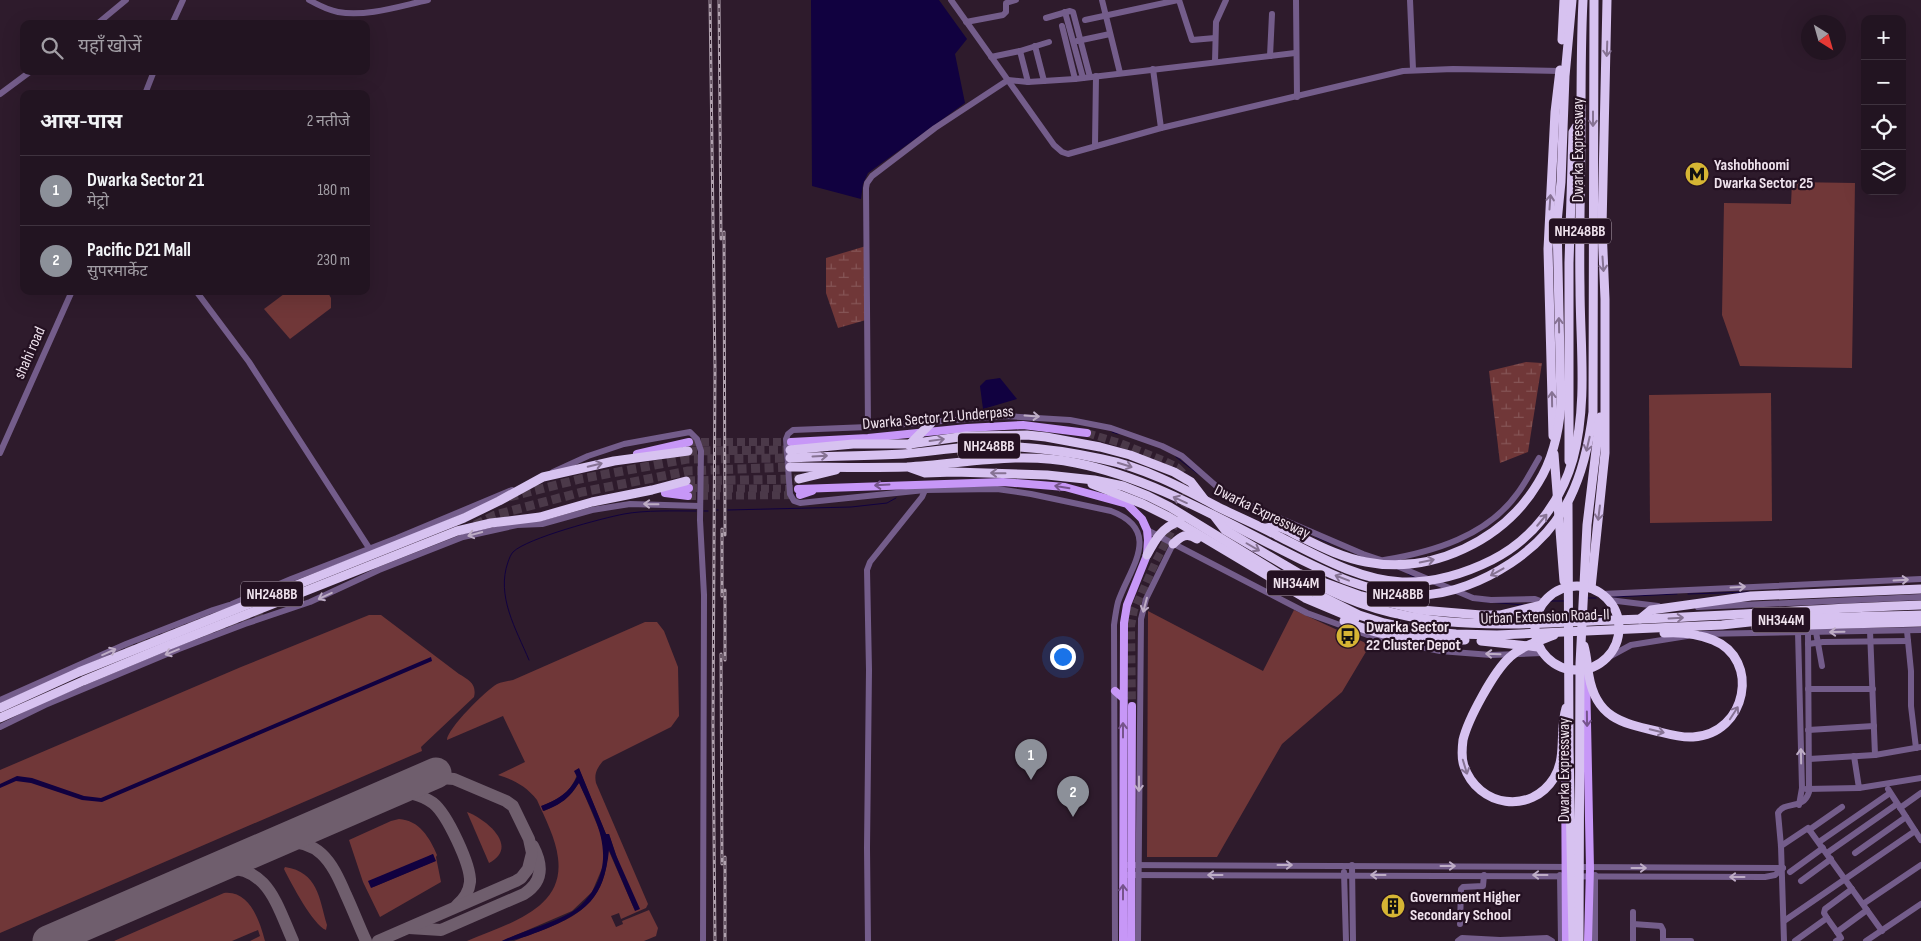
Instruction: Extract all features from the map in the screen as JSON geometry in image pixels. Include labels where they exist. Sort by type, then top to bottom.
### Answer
[{"type":"highway","points":[[1564,0],[1560,71],[1555,112],[1548,249],[1554,462],[1565,587]]},
{"type":"highway","points":[[1264,528],[1278,527],[1346,557],[1383,565],[1420,563],[1454,554],[1475,544],[1495,531],[1526,501],[1538,483],[1548,464],[1559,426],[1561,404],[1557,222],[1562,182],[1565,76],[1572,0]]},
{"type":"highway","name":"Dwarka Expressway","points":[[908,467],[1014,458],[1105,459],[1152,474],[1323,558],[1362,574],[1401,582],[1434,581],[1461,573],[1499,556],[1515,546],[1544,518],[1564,484],[1572,460],[1580,420],[1582,366],[1580,289],[1583,0]]},
{"type":"highway","name":"Dwarka Expressway","points":[[900,454],[986,446],[1048,449],[1150,486],[1339,577],[1376,590],[1421,596],[1467,586],[1505,567],[1539,542],[1553,526],[1574,492],[1583,468],[1590,438],[1593,412],[1594,0]]},
{"type":"highway","points":[[1591,588],[1605,453],[1606,299],[1602,228],[1608,0]]},
{"type":"highway","name":"Dwarka Expressway","points":[[1573,941],[1569,699],[1569,263],[1573,132],[1581,118]]},
{"type":"highway","name":"Dwarka Expressway","points":[[1579,941],[1579,720],[1582,636],[1588,525],[1601,416],[1602,388],[1593,361]]},
{"type":"highway","points":[[900,454],[931,422]]},
{"type":"highway","points":[[790,454],[853,444],[910,444],[966,436],[1026,435],[1068,440],[1107,449],[1174,472],[1191,482],[1198,489],[1225,530],[1298,573],[1361,596],[1421,610],[1500,616],[1542,604]]},
{"type":"highway","points":[[851,455],[853,444]]},
{"type":"highway","points":[[543,477],[688,446]]},
{"type":"highway","name":"NH248BB","points":[[790,454],[900,454]]},
{"type":"highway","name":"NH248BB","points":[[790,454],[851,467],[908,467]]},
{"type":"highway","points":[[799,479],[851,467]]},
{"type":"highway","name":"Urban Extension Road-II","points":[[908,467],[925,473],[973,472],[1047,475],[1094,480],[1123,486],[1148,496],[1195,528],[1284,577],[1359,615],[1384,623],[1422,631],[1498,635],[1641,629],[1791,619],[1921,615]]},
{"type":"highway","name":"NH248BB","points":[[0,708],[79,672],[230,608],[464,518],[543,477]]},
{"type":"highway","points":[[652,490],[688,488]]},
{"type":"highway","name":"NH248BB","points":[[0,718],[158,649],[446,535],[492,523],[540,517],[592,502],[652,490]]},
{"type":"highway","points":[[1147,555],[1158,535],[1178,521],[1195,528],[1281,584],[1329,609],[1364,623],[1411,634],[1498,642],[1540,650]]},
{"type":"highway","points":[[1173,544],[1181,536],[1188,535],[1195,528],[1225,530]]},
{"type":"highway","points":[[1195,528],[1235,563],[1308,605],[1354,625],[1410,640],[1487,639],[1498,635]]},
{"type":"highway","name":"Urban Extension Road-II","points":[[1298,573],[1327,590],[1384,612],[1425,620],[1469,625],[1640,619],[1834,607],[1921,605]]},
{"type":"highway","points":[[1565,587],[1591,588],[1606,597],[1618,617],[1618,637],[1614,648],[1607,658],[1586,670],[1565,669],[1548,660],[1540,650],[1535,636],[1536,614],[1542,604],[1556,591],[1565,587]]},
{"type":"highway","points":[[1640,619],[1651,610],[1751,596],[1921,589]]},
{"type":"highway","points":[[1791,619],[1808,625],[1921,622]]},
{"type":"highway","points":[[1582,636],[1593,693],[1603,710],[1614,718],[1628,724],[1684,737],[1706,735],[1726,725],[1739,706],[1742,688],[1740,670],[1731,654],[1714,640],[1696,635],[1652,634],[1641,629]]},
{"type":"highway","points":[[1561,632],[1531,644],[1509,657],[1496,674],[1486,692],[1469,725],[1462,747],[1468,777],[1476,787],[1499,801],[1523,802],[1540,794],[1558,770],[1561,760],[1563,718],[1569,699]]},
{"type":"main road","name":"Dwarka Sector 21 Underpass","points":[[790,454],[967,428],[1023,425],[1087,433]]},
{"type":"main road","points":[[799,492],[821,488],[914,487],[1004,482],[1065,487],[1127,504],[1137,513],[1147,530],[1147,555],[1127,605],[1124,623],[1124,698],[1131,865]]},
{"type":"main road","points":[[652,490],[688,488]]},
{"type":"main road","points":[[1565,669],[1565,867],[1563,875],[1566,941]]},
{"type":"main road","points":[[1586,670],[1591,873],[1588,941]]},
{"type":"main road","points":[[1115,691],[1124,698]]},
{"type":"main road","points":[[1131,941],[1132,706]]},
{"type":"main road","points":[[1123,941],[1131,875]]},
{"type":"street","points":[[102,20],[126,0]]},
{"type":"street","points":[[174,20],[183,0]]},
{"type":"street","points":[[309,0],[328,10],[348,13],[372,11],[428,0]]},
{"type":"street","points":[[951,0],[1054,145],[1062,152],[1071,153],[1160,128],[1413,70],[1560,71]]},
{"type":"street","points":[[966,22],[1003,15],[1006,12],[1006,3],[1016,0]]},
{"type":"street","points":[[1102,0],[1120,73]]},
{"type":"street","points":[[1085,20],[1163,1],[1179,0],[1192,40],[1215,38]]},
{"type":"street","points":[[1215,62],[1216,22],[1226,0]]},
{"type":"street","points":[[1296,0],[1297,97]]},
{"type":"street","points":[[1410,0],[1413,70]]},
{"type":"street","points":[[1046,18],[1065,12],[1073,12],[1075,79]]},
{"type":"street","points":[[1270,56],[1272,14]]},
{"type":"street","points":[[1062,26],[1074,41],[1090,77],[1096,145]]},
{"type":"street","points":[[1074,41],[1110,34]]},
{"type":"street","points":[[991,57],[1020,52],[1049,42]]},
{"type":"street","points":[[1035,46],[1044,82]]},
{"type":"street","points":[[1020,52],[1028,82]]},
{"type":"street","points":[[868,427],[866,183],[872,176],[935,128],[1008,80],[1044,82],[1296,53]]},
{"type":"street","points":[[1153,69],[1160,128]]},
{"type":"street","points":[[0,94],[26,75]]},
{"type":"street","points":[[147,90],[152,75]]},
{"type":"street","name":"shahi road","points":[[0,453],[70,295]]},
{"type":"street","points":[[199,295],[249,362],[372,552]]},
{"type":"street","points":[[1115,941],[1114,625],[1117,604],[1140,552],[1137,533],[1129,521],[1122,515],[1111,511],[997,489],[925,490],[914,487],[800,503],[794,501],[790,494],[786,439],[793,430],[868,427],[1021,416],[1070,420],[1111,428],[1162,446],[1182,456],[1223,492],[1231,496],[1363,554],[1384,560],[1473,598],[1491,600],[1535,599],[1542,604]]},
{"type":"street","points":[[543,477],[588,456],[624,444],[690,432],[697,439],[701,451],[700,506],[704,595],[703,941]]},
{"type":"street","points":[[1384,560],[1428,551],[1470,534],[1504,509],[1517,495],[1539,458]]},
{"type":"street","points":[[868,941],[869,670],[867,570],[870,562],[922,497],[925,490]]},
{"type":"street","points":[[0,727],[53,702],[179,649],[310,602],[379,570],[463,537],[517,525],[542,524],[592,510],[630,504],[700,506]]},
{"type":"street","points":[[1147,530],[1307,613],[1373,638],[1440,651],[1491,654],[1540,650]]},
{"type":"street","points":[[1173,544],[1146,599],[1141,619],[1131,865],[1565,867],[1614,876],[1771,876],[1782,868]]},
{"type":"street","points":[[1606,597],[1921,579]]},
{"type":"street","points":[[1606,597],[1654,606],[1713,607],[1921,597]]},
{"type":"street","points":[[0,700],[126,644],[213,610],[230,608]]},
{"type":"street","points":[[1607,658],[1631,645],[1703,634],[1921,630]]},
{"type":"street","points":[[1870,631],[1875,755]]},
{"type":"street","points":[[1809,759],[1875,755],[1918,748],[1911,706],[1911,670],[1907,631]]},
{"type":"street","points":[[1798,632],[1802,790],[1798,805]]},
{"type":"street","points":[[1784,941],[1782,846],[1779,811],[1784,807],[1798,805],[1807,798],[1810,788],[1808,632]]},
{"type":"street","points":[[1816,632],[1822,666]]},
{"type":"street","points":[[1808,644],[1818,642],[1908,642]]},
{"type":"street","points":[[1808,689],[1873,689]]},
{"type":"street","points":[[1808,730],[1874,726]]},
{"type":"street","points":[[1854,756],[1859,788]]},
{"type":"street","points":[[1802,790],[1810,788],[1859,788],[1921,778]]},
{"type":"street","points":[[1885,785],[1921,840]]},
{"type":"street","points":[[1801,881],[1825,850],[1890,793]]},
{"type":"street","points":[[1790,872],[1921,793]]},
{"type":"street","points":[[1782,846],[1842,807]]},
{"type":"street","points":[[1855,853],[1906,817]]},
{"type":"street","points":[[1809,830],[1882,931]]},
{"type":"street","points":[[1784,920],[1915,831]]},
{"type":"street","points":[[1344,865],[1346,941]]},
{"type":"street","points":[[1352,865],[1353,941]]},
{"type":"street","points":[[1852,889],[1825,909],[1824,913],[1839,938],[1865,907],[1921,865]]},
{"type":"street","points":[[1614,868],[1614,876]]},
{"type":"street","points":[[1138,941],[1131,875],[1563,875],[1591,873],[1614,868],[1782,868]]},
{"type":"street","points":[[1591,873],[1595,941]]},
{"type":"street","points":[[1460,924],[1461,889],[1463,887],[1483,886],[1484,875]]},
{"type":"street","points":[[1561,941],[1563,875]]},
{"type":"street","points":[[1866,941],[1921,904]]},
{"type":"street","points":[[1633,912],[1633,941]]},
{"type":"street","points":[[1795,941],[1827,918]]},
{"type":"street","points":[[1633,924],[1661,926],[1663,941],[1691,941]]},
{"type":"street","points":[[1458,941],[1462,938],[1500,940],[1547,938],[1552,941]]},
{"type":"green space","points":[[1792,182],[1855,183],[1852,368],[1740,366],[1722,315],[1724,203],[1791,204]]},
{"type":"green space","points":[[866,246],[866,320],[838,328],[826,293],[826,258]]},
{"type":"green space","points":[[283,295],[329,295],[331,298],[331,308],[290,339],[264,309]]},
{"type":"green space","points":[[1526,362],[1542,363],[1528,452],[1500,463],[1489,371]]},
{"type":"green space","points":[[1771,393],[1772,521],[1650,523],[1649,395]]},
{"type":"green space","points":[[1294,610],[1370,645],[1342,692],[1282,744],[1217,857],[1147,857],[1148,611],[1263,671]]},
{"type":"green space","points":[[369,615],[381,615],[469,680],[473,686],[474,697],[421,747],[422,751],[0,933],[0,770],[241,667]]},
{"type":"green space","points":[[645,622],[657,622],[664,631],[678,667],[679,716],[671,727],[603,761],[596,771],[595,780],[648,904],[646,908],[621,919],[619,913],[611,916],[616,927],[623,924],[622,921],[649,910],[658,928],[656,936],[644,941],[514,941],[566,920],[591,901],[600,888],[608,849],[635,911],[609,834],[606,834],[579,769],[573,783],[565,793],[542,806],[544,811],[560,803],[569,796],[579,782],[604,845],[603,866],[592,892],[572,911],[502,941],[467,941],[514,921],[542,903],[552,891],[558,876],[558,858],[553,836],[537,800],[519,784],[498,775],[525,762],[503,716],[447,740],[453,727],[468,710],[497,684],[513,680]]},
{"type":"green space","points":[[467,812],[490,827],[497,834],[501,842],[498,857],[489,863]]},
{"type":"green space","points":[[406,820],[423,831],[437,855],[441,882],[380,917],[363,882],[349,840],[391,821]],"holes":[[[433,854],[435,861],[371,888]]]},
{"type":"green space","points":[[285,867],[304,874],[311,880],[319,896],[327,925],[326,930],[315,920],[303,903],[284,869]]},
{"type":"green space","points":[[224,893],[233,893],[247,902],[257,917],[265,941],[250,941],[260,936],[258,930],[232,941],[114,941]]},
{"type":"shaded area","points":[[811,0],[939,0],[967,39],[955,54],[965,103],[868,173],[863,184],[861,199],[812,186]]},
{"type":"shaded area","points":[[1000,378],[1017,399],[983,409],[980,386],[986,380]]},
{"type":"shaded area","points":[[431,657],[432,661],[102,802],[82,800],[31,783],[16,781],[0,788],[0,784],[17,776],[32,778],[84,796],[101,798]]},
{"type":"shaded area","points":[[579,768],[640,909],[635,911],[609,850],[603,881],[590,902],[581,910],[571,917],[543,930],[518,939],[502,941],[570,913],[585,901],[596,885],[603,859],[600,833],[579,783],[568,797],[560,803],[543,811],[541,806],[566,792],[577,777],[574,771]]},
{"type":"shaded area","points":[[433,854],[436,861],[371,888],[368,881]]},
{"type":"waterway","points":[[1112,432],[1118,434]]},
{"type":"waterway","points":[[1176,457],[1198,474]]},
{"type":"waterway","points":[[728,510],[851,507],[887,503],[896,498]]},
{"type":"waterway","points":[[529,660],[513,624],[504,587],[508,561],[513,552],[549,535],[614,516],[641,512],[696,511]]},
{"type":"waterway","points":[[1316,537],[1330,543]]},
{"type":"waterway","points":[[1408,574],[1416,578]]},
{"type":"waterway","points":[[1688,594],[1749,592]]},
{"type":"waterway","points":[[1613,597],[1677,594]]},
{"type":"waterway","points":[[1588,598],[1596,598]]},
{"type":"waterway","points":[[1478,601],[1523,605]]},
{"type":"waterway","points":[[1550,601],[1564,601]]},
{"type":"taxiway","points":[[378,941],[516,881],[528,869],[532,853],[529,839],[513,806],[506,801],[454,779],[427,777]]},
{"type":"taxiway","points":[[392,791],[413,794],[433,803],[451,828],[467,864],[470,882],[466,895],[457,905]]},
{"type":"taxiway","points":[[276,842],[303,844],[322,854],[335,871],[366,941]]},
{"type":"taxiway","points":[[409,928],[441,930],[524,894],[538,879],[540,866],[533,846]]},
{"type":"taxiway","points":[[216,869],[233,869],[247,872],[258,879],[275,900],[293,941]]},
{"type":"runway","points":[[48,941],[436,773]]},
{"type":"tunnel","points":[[1087,433],[1120,443],[1165,461],[1177,467],[1182,472],[1187,483],[1185,505],[1156,561],[1134,610],[1131,626],[1132,706]]},
{"type":"tunnel","points":[[689,442],[791,442]]},
{"type":"tunnel","points":[[688,451],[790,450]]},
{"type":"tunnel","points":[[509,497],[580,479],[687,459],[790,458]]},
{"type":"tunnel","points":[[475,525],[495,515],[582,492],[688,471],[790,467]]},
{"type":"tunnel","points":[[686,481],[799,479]]},
{"type":"tunnel","points":[[689,488],[798,489]]},
{"type":"tunnel","points":[[688,496],[800,495]]},
{"type":"tunnel","points":[[100,659],[227,608]]},
{"type":"tunnel","points":[[204,636],[264,612]]},
{"type":"railway","points":[[710,0],[715,369],[713,724],[715,941]]},
{"type":"railway","points":[[719,0],[721,239]]},
{"type":"railway","points":[[724,232],[725,535]]},
{"type":"railway","points":[[722,529],[722,596]]},
{"type":"railway","points":[[725,590],[725,660]]},
{"type":"railway","points":[[721,654],[722,864]]},
{"type":"railway","points":[[725,857],[725,941]]},
{"type":"place","name":"Yashobhoomi Dwarka Sector 25","points":[[1697,174]]},
{"type":"place","name":"Dwarka Sector 22 Cluster Depot","points":[[1348,636]]},
{"type":"place","name":"Dwarka Sector 21","points":[[1031,780]]},
{"type":"place","name":"Pacific D21 Mall","points":[[1073,817]]},
{"type":"place","name":"Government Higher Secondary School","points":[[1393,906]]}]
